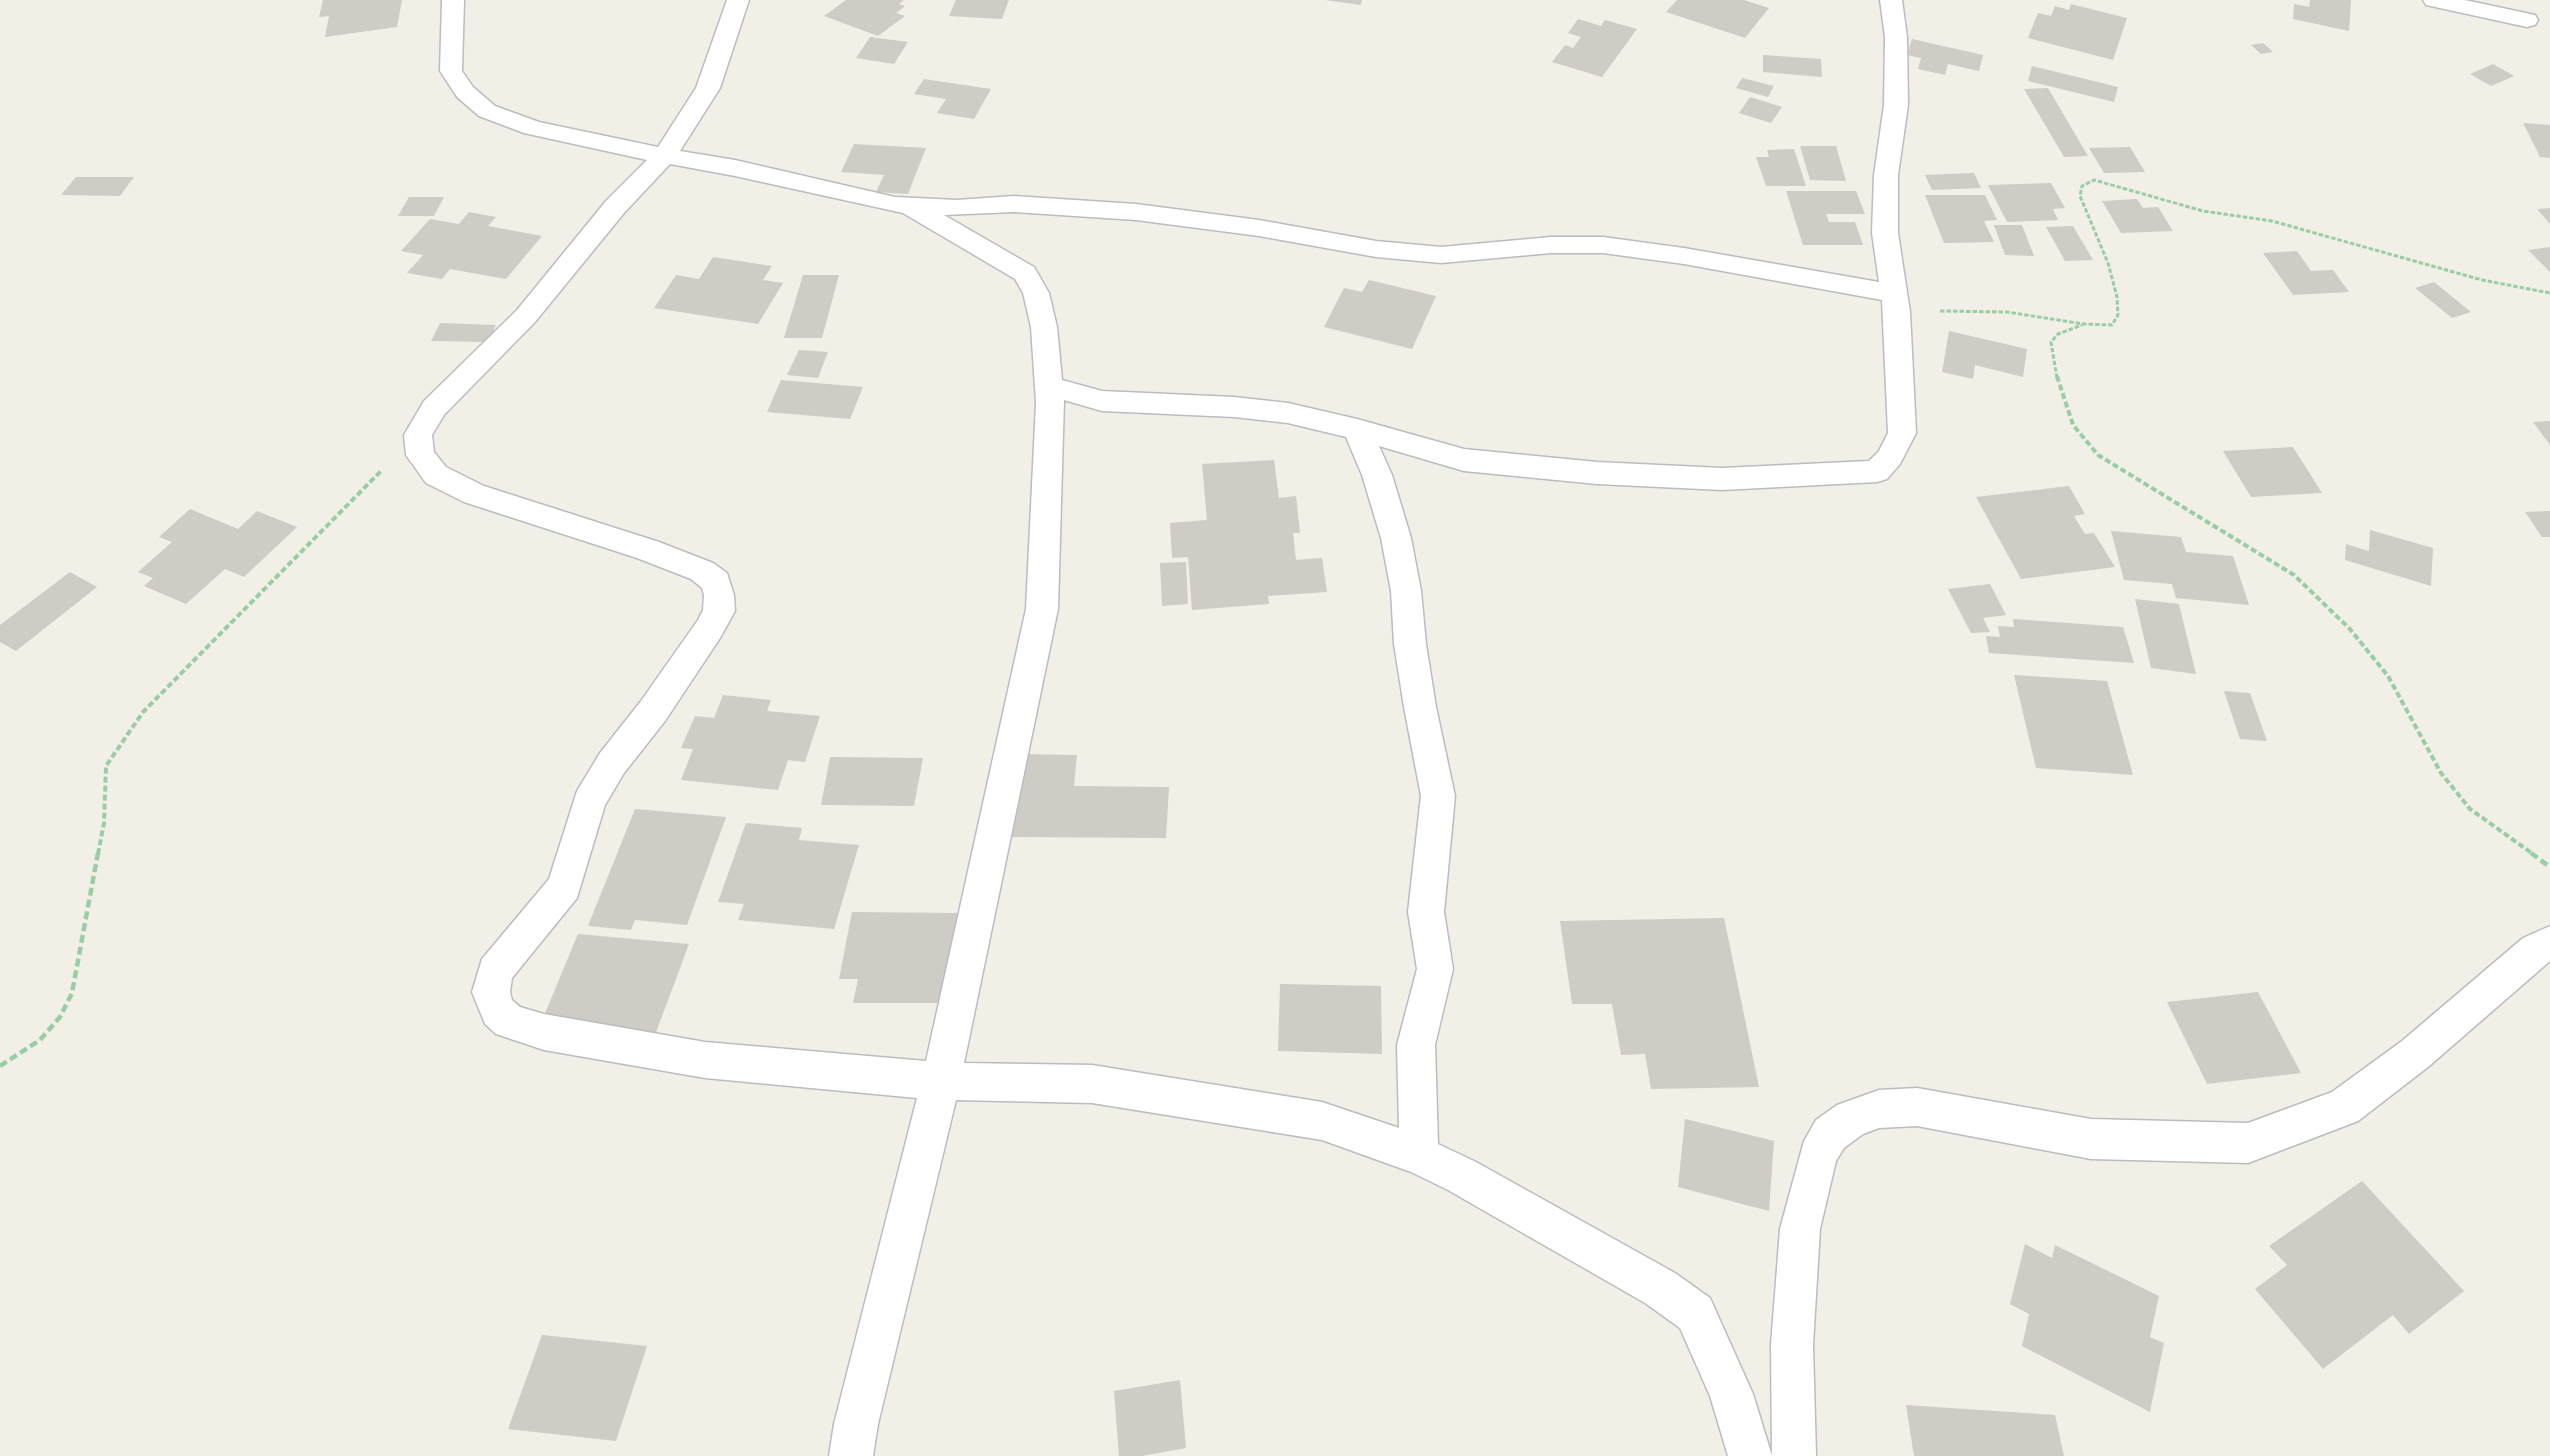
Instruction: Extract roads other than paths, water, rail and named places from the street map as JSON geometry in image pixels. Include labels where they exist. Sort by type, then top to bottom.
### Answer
[{"type":"street","points":[[453,0],[451,71],[465,92],[487,111],[532,128],[735,168],[909,206],[957,208],[1014,204],[1136,212],[1259,228],[1376,249],[1441,255],[1551,245],[1603,245],[1696,258],[1896,303]]},
{"type":"street","points":[[738,0],[708,88],[665,155],[615,207],[526,316],[434,408],[418,435],[420,455],[436,475],[474,494],[648,550],[702,571],[716,582],[719,595],[718,611],[709,629],[653,711],[612,763],[589,801],[564,887],[495,971],[490,992],[498,1011],[509,1021],[544,1032],[705,1060],[815,1072],[941,1081],[1092,1084],[1322,1121],[1419,1155],[1462,1176],[1660,1288],[1695,1313],[1731,1394],[1750,1456]]},
{"type":"street","points":[[1048,386],[1102,400],[1234,407],[1288,413],[1357,429],[1464,460],[1597,473],[1722,479],[1877,471],[1890,457],[1902,433],[1896,303],[1885,232],[1886,175],[1896,105],[1896,37],[1891,0]]},
{"type":"street","points":[[2434,0],[2527,20]]},
{"type":"street","points":[[851,1456],[856,1424],[941,1081],[1042,609],[1050,404],[1044,327],[1036,293],[1025,273],[909,206]]},
{"type":"street","points":[[1357,429],[1377,475],[1396,538],[1406,591],[1410,644],[1418,697],[1438,796],[1426,912],[1435,969],[1416,1045],[1419,1155]]},
{"type":"street","points":[[1794,1456],[1792,1345],[1800,1229],[1818,1155],[1830,1134],[1851,1119],[1879,1109],[1917,1107],[2091,1139],[2248,1143],[2344,1107],[2415,1054],[2536,950],[2550,943]]}]
